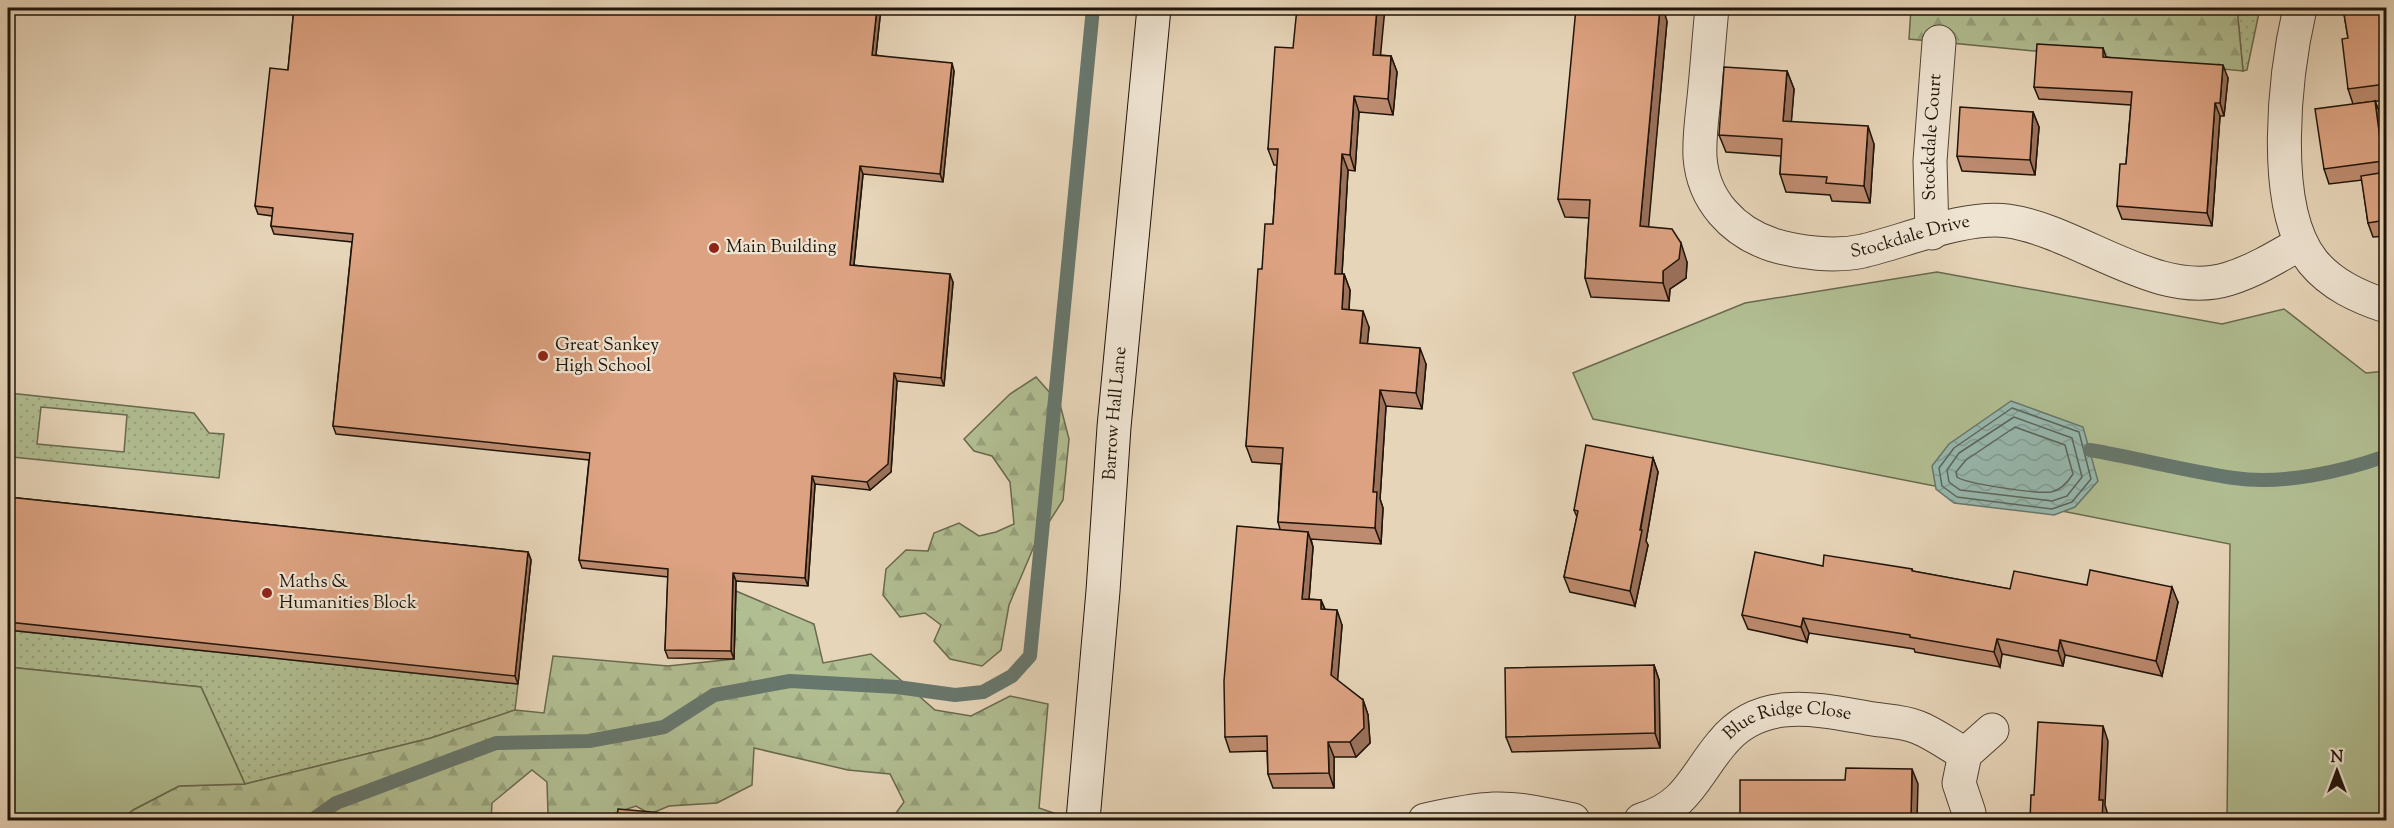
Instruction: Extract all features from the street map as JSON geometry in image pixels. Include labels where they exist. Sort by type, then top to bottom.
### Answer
[{"type":"street","name":"Barrow Hall Lane","points":[[1083,820],[1104,591],[1114,427],[1154,8]]},
{"type":"street","name":"Stockdale Drive","points":[[1712,8],[1700,158],[1712,197],[1721,212],[1736,228],[1754,239],[1785,249],[1822,253],[1860,252],[1968,222],[2005,221],[2036,226],[2139,270],[2181,283],[2226,280],[2250,271],[2301,243]]},
{"type":"street","points":[[2300,8],[2292,45],[2285,120],[2289,200],[2293,222],[2301,243],[2313,262],[2329,278],[2359,297],[2386,306]]},
{"type":"street","name":"Stockdale Court","points":[[1932,233],[1930,161],[1939,42]]},
{"type":"street","name":"Blue Ridge Close","points":[[1641,820],[1653,817],[1675,802],[1692,786],[1722,741],[1741,726],[1764,713],[1790,708],[1818,710],[1916,726],[1965,754]]},
{"type":"street","points":[[1969,820],[1969,813],[1959,783],[1965,754],[1992,730]]},
{"type":"street","points":[[1425,820],[1496,809],[1574,820]]},
{"type":"green space","points":[[1911,8],[2237,8],[2243,71],[1909,39]]},
{"type":"green space","points":[[2237,8],[2260,8],[2247,70],[2243,71]]},
{"type":"green space","points":[[1937,272],[2222,324],[2284,309],[2366,373],[2386,371],[2386,820],[2227,820],[2230,544],[1593,419],[1573,373],[1745,303]]},
{"type":"green space","points":[[1036,377],[1060,404],[1069,439],[1063,500],[1035,544],[1009,605],[1001,650],[982,666],[950,659],[934,641],[941,625],[925,613],[900,617],[883,595],[886,569],[906,550],[928,551],[934,533],[959,523],[979,536],[1014,524],[1010,482],[992,456],[974,451],[964,439],[1010,394]]},
{"type":"green space","points":[[9,393],[194,413],[209,433],[224,434],[219,478],[12,457],[8,453]],"holes":[[[41,407],[127,415],[124,452],[37,444]]]},
{"type":"green space","points":[[736,591],[814,624],[823,663],[871,654],[935,710],[971,716],[1010,696],[1048,704],[1039,808],[1068,820],[891,820],[904,802],[890,774],[848,770],[754,748],[752,785],[717,803],[669,806],[650,814],[636,806],[615,813],[618,820],[553,820],[548,813],[547,782],[532,770],[492,803],[491,820],[121,820],[133,810],[179,786],[245,784],[431,738],[515,710],[544,713],[553,656],[668,666],[734,659]]},
{"type":"green space","points":[[8,630],[518,684],[515,710],[431,738],[245,784],[201,687],[8,667]]},
{"type":"green space","points":[[8,667],[201,687],[245,784],[179,786],[133,810],[121,820],[8,820]]},
{"type":"water","points":[[2011,401],[2083,427],[2098,481],[2075,507],[2054,515],[1954,503],[1936,489],[1932,466],[1949,444]]},
{"type":"building","name":"Main Building","points":[[294,8],[877,8],[872,55],[952,63],[940,174],[860,166],[850,265],[950,274],[941,378],[894,373],[888,464],[867,482],[812,476],[805,578],[733,573],[731,651],[665,650],[668,569],[579,560],[590,453],[333,426],[353,234],[271,226],[273,208],[255,206],[270,68],[288,70]]},
{"type":"building","points":[[1297,8],[1377,8],[1373,55],[1391,56],[1388,99],[1354,96],[1350,155],[1342,154],[1335,274],[1344,274],[1342,309],[1363,311],[1360,343],[1420,348],[1416,393],[1380,390],[1373,492],[1377,492],[1375,528],[1278,522],[1283,448],[1246,446],[1258,269],[1262,269],[1265,224],[1273,224],[1278,149],[1268,149],[1275,47],[1293,48]]},
{"type":"building","points":[[1576,8],[1660,8],[1640,226],[1672,229],[1681,243],[1679,259],[1663,271],[1663,283],[1585,278],[1590,200],[1558,199]]},
{"type":"building","points":[[2343,8],[2381,8],[2386,33],[2386,84],[2348,89],[2342,39],[2348,38]]},
{"type":"building","points":[[2037,44],[2103,48],[2103,57],[2223,65],[2220,103],[2215,103],[2207,213],[2117,206],[2120,164],[2126,164],[2132,92],[2034,87]]},
{"type":"building","points":[[1724,67],[1787,71],[1783,121],[1868,126],[1864,186],[1826,183],[1827,177],[1780,174],[1782,139],[1719,135]]},
{"type":"building","points":[[2375,101],[2383,161],[2324,169],[2315,109]]},
{"type":"building","points":[[1960,107],[2033,112],[2030,160],[1957,156]]},
{"type":"building","points":[[2386,172],[2386,220],[2368,223],[2361,176]]},
{"type":"building","points":[[1586,445],[1653,458],[1630,591],[1564,577],[1578,511],[1574,510]]},
{"type":"building","name":"Maths & Humanities Block","points":[[8,497],[528,552],[515,676],[8,622]]},
{"type":"building","points":[[1237,526],[1308,532],[1302,599],[1321,600],[1321,609],[1337,610],[1331,675],[1363,700],[1364,728],[1350,742],[1328,742],[1329,773],[1268,774],[1267,736],[1225,737],[1224,681]]},
{"type":"building","points":[[1755,552],[1823,566],[1824,555],[1912,569],[1912,571],[2010,589],[2014,571],[2087,585],[2090,570],[2172,587],[2156,661],[2060,640],[2058,651],[1997,639],[1994,652],[1910,637],[1910,635],[1803,618],[1801,627],[1742,615]]},
{"type":"building","points":[[1654,665],[1655,733],[1506,737],[1505,668]]},
{"type":"building","points":[[2038,722],[2103,726],[2099,800],[2103,800],[2102,820],[2030,820],[2031,795],[2034,795]]},
{"type":"building","points":[[1846,768],[1912,769],[1911,820],[1740,820],[1740,780],[1845,780]]},
{"type":"building","points":[[618,809],[719,818],[719,820],[617,820]]},
{"type":"waterway","points":[[312,820],[336,803],[496,743],[589,741],[664,727],[714,695],[790,681],[897,687],[955,695],[983,692],[1012,676],[1030,656],[1093,8]]},
{"type":"waterway","points":[[2090,450],[2252,480],[2311,476],[2386,456]]},
{"type":"place","name":"Main Building","points":[[714,248]]},
{"type":"place","name":"Great Sankey High School","points":[[543,356]]},
{"type":"place","name":"Maths & Humanities Block","points":[[267,593]]}]
